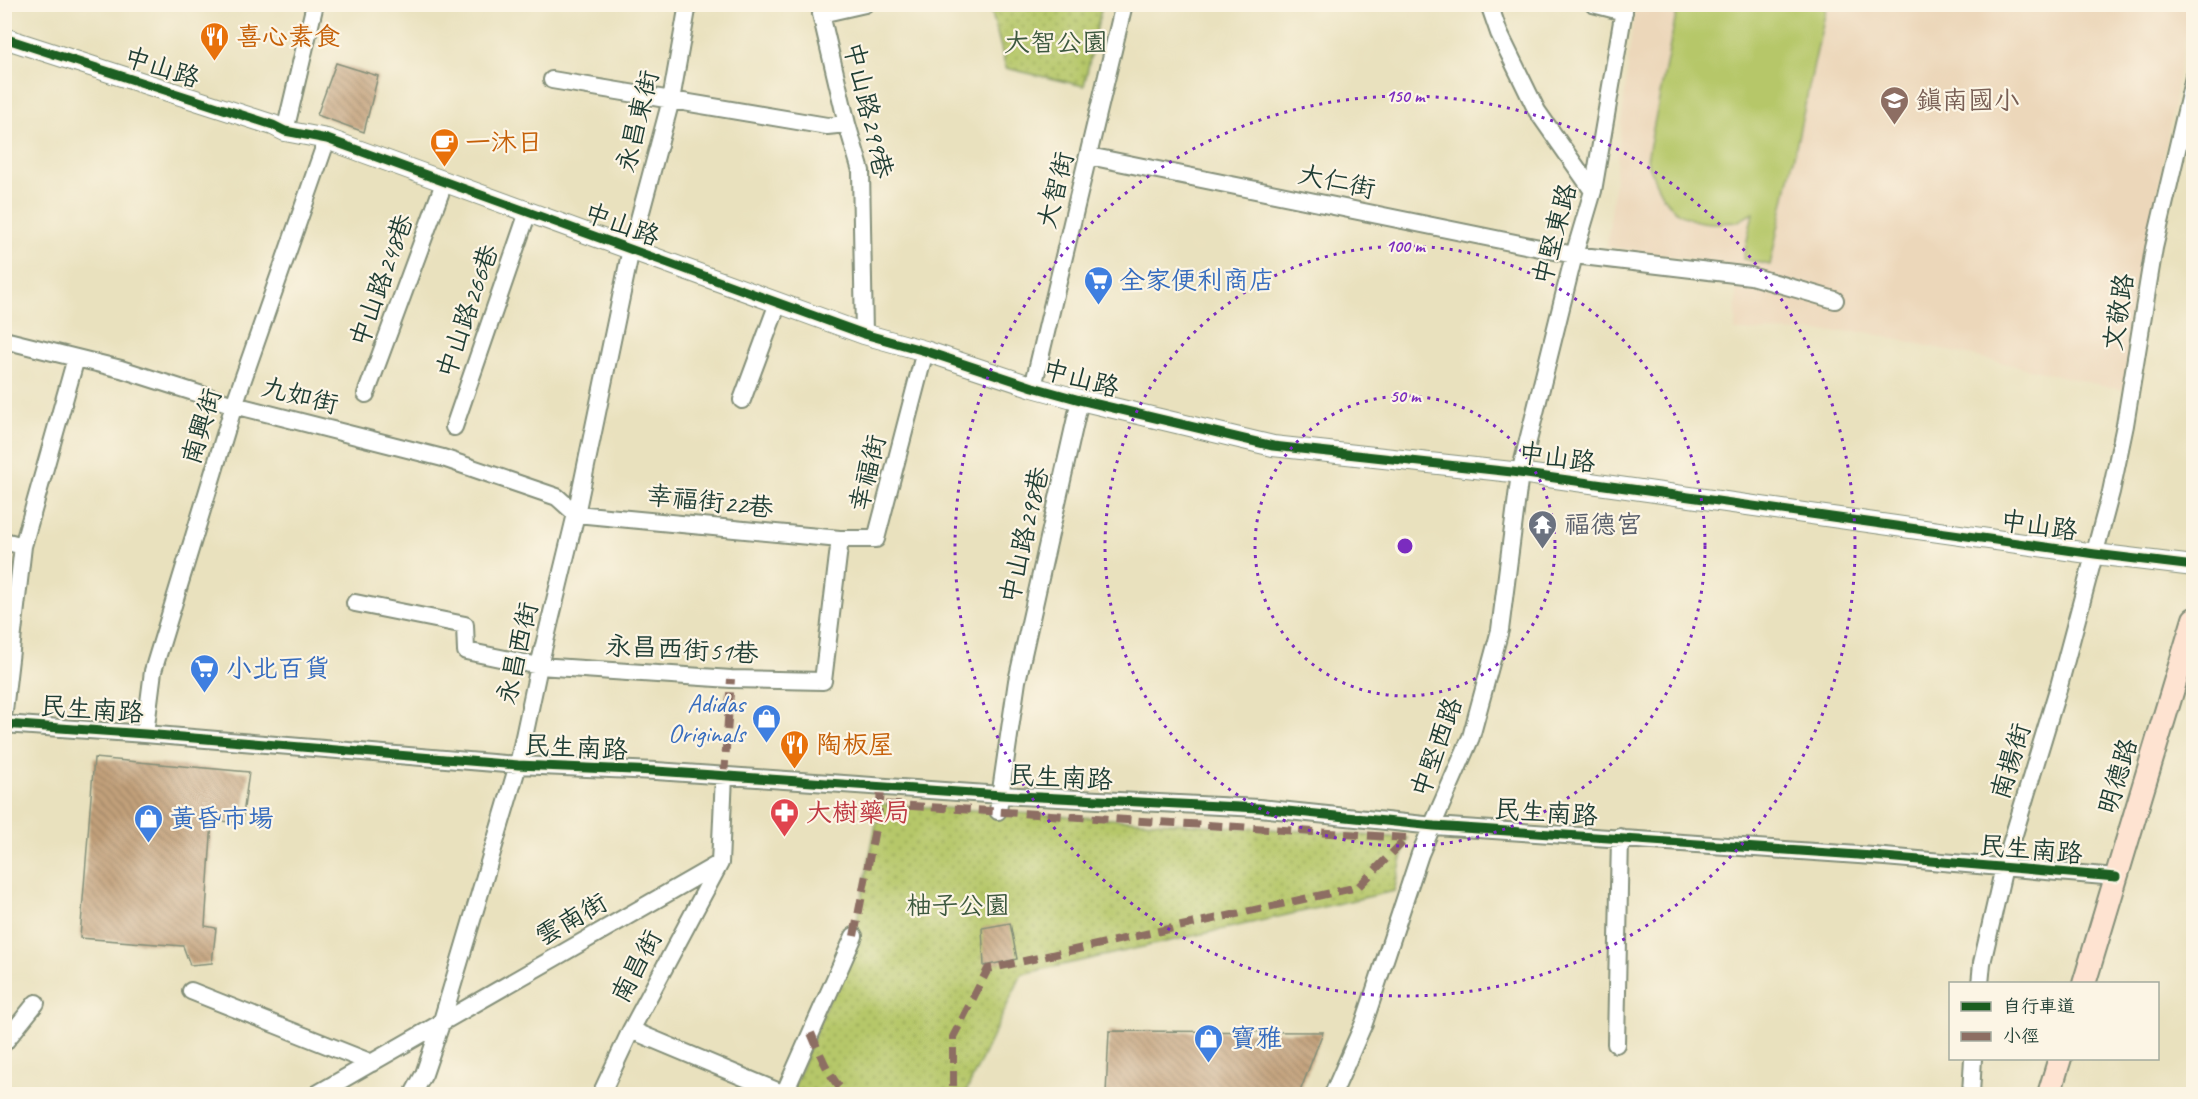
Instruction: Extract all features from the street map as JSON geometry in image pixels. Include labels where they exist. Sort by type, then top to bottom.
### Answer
[{"type":"main road","name":"明德路","points":[[2085,982],[2193,619]]},
{"type":"main road","points":[[2049,1095],[2060,1060]]},
{"type":"street","points":[[285,131],[315,4]]},
{"type":"street","name":"永昌東街","points":[[631,249],[671,100],[688,4]]},
{"type":"street","name":"中山路299巷","points":[[864,334],[861,171],[846,123],[821,14],[865,4]]},
{"type":"street","name":"大智街","points":[[1033,387],[1124,4]]},
{"type":"street","points":[[1489,4],[1499,33],[1537,111],[1593,191]]},
{"type":"street","points":[[1593,4],[1625,8]]},
{"type":"street","name":"中堅東路","points":[[1520,473],[1574,255],[1593,191],[1625,8]]},
{"type":"street","name":"中山路","points":[[4,38],[262,121],[285,131],[327,139],[864,334],[1080,400],[1273,446],[1520,473],[2193,566]]},
{"type":"street","name":"文敬路","points":[[2094,554],[2125,425],[2154,248],[2193,77]]},
{"type":"street","points":[[552,80],[827,126],[846,123]]},
{"type":"street","name":"南興街","points":[[145,734],[153,671],[234,405],[327,139]]},
{"type":"street","name":"大仁街","points":[[1089,156],[1574,255],[1751,276],[1835,300]]},
{"type":"street","name":"中山路248巷","points":[[366,394],[444,183]]},
{"type":"street","name":"中山路266巷","points":[[454,427],[528,212]]},
{"type":"street","name":"永昌西街","points":[[413,1095],[424,1074],[441,1024],[518,765],[539,666],[576,514],[631,249]]},
{"type":"street","points":[[742,400],[778,303]]},
{"type":"street","name":"九如街","points":[[4,340],[121,369],[234,405],[443,458],[557,497],[576,514]]},
{"type":"street","name":"幸福街","points":[[823,681],[840,539],[876,539],[925,351]]},
{"type":"street","points":[[4,711],[23,546],[76,358]]},
{"type":"street","name":"中山路298巷","points":[[1000,803],[1017,681],[1080,400]]},
{"type":"street","name":"中堅西路","points":[[1333,1095],[1364,1023],[1420,854],[1471,737],[1500,630],[1520,473]]},
{"type":"street","name":"幸福街22巷","points":[[576,514],[840,539]]},
{"type":"street","points":[[4,541],[23,546]]},
{"type":"street","name":"南揚街","points":[[1980,982],[1982,963],[2004,867],[2059,686],[2094,554]]},
{"type":"street","name":"永昌西街51巷","points":[[355,603],[465,625],[466,651],[539,666],[731,679],[823,681]]},
{"type":"street","name":"民生南路","points":[[4,724],[518,765],[724,776],[1000,803],[1259,808],[1434,825],[1620,837],[2116,877]]},
{"type":"street","points":[[720,863],[724,776]]},
{"type":"street","points":[[1616,1044],[1620,837]]},
{"type":"street","name":"雲南街","points":[[317,1095],[720,863]]},
{"type":"street","name":"南昌街","points":[[601,1095],[631,1030],[720,863]]},
{"type":"street","points":[[631,1030],[784,1094],[854,936]]},
{"type":"street","points":[[191,991],[372,1063]]},
{"type":"street","points":[[6,1037],[36,1003]]},
{"type":"street","points":[[1971,1095],[1973,1060]]},
{"type":"shaded area","name":"鎮南國小","points":[[1635,5],[2191,5],[2123,390],[1866,332],[1735,331],[1737,266],[1607,247]]},
{"type":"green space","name":"大智公園","points":[[990,5],[1102,5],[1084,86],[1006,68]]},
{"type":"green space","points":[[1678,5],[1827,5],[1770,265],[1743,259],[1753,213],[1734,222],[1702,222],[1689,219],[1670,205],[1651,172],[1647,159]]},
{"type":"green space","name":"柚子公園","points":[[880,804],[1407,838],[1394,891],[1022,974],[965,1094],[791,1094],[854,936]]},
{"type":"building","points":[[336,63],[378,76],[364,132],[317,115]]},
{"type":"building","name":"黃昏市場","points":[[94,758],[249,772],[242,822],[212,821],[205,926],[216,928],[212,963],[190,965],[183,946],[80,938]]},
{"type":"building","points":[[1010,923],[1017,959],[984,966],[982,928]]},
{"type":"building","name":"寶雅","points":[[1109,1031],[1323,1032],[1299,1094],[1106,1094]]},
{"type":"marked path","points":[[724,776],[731,679]]},
{"type":"marked path","points":[[881,787],[880,804],[1407,838],[1358,887],[988,969],[953,1037],[953,1094]]},
{"type":"marked path","points":[[854,936],[880,804]]},
{"type":"marked path","points":[[811,1033],[831,1075],[842,1090],[848,1094]]},
{"type":"cycle path","points":[[4,38],[273,125],[285,131],[327,139],[864,334],[1080,400],[1273,446],[1512,472],[2194,566]]},
{"type":"cycle path","points":[[4,724],[518,765],[656,771],[1001,795],[1259,808],[1434,826],[1873,856],[2116,877]]},
{"type":"place","name":"喜心素食","points":[[215,62]]},
{"type":"place","name":"鎮南國小","points":[[1895,126]]},
{"type":"place","name":"一沐日","points":[[444,168]]},
{"type":"place","name":"全家便利商店","points":[[1098,306]]},
{"type":"place","name":"福德宮","points":[[1543,550]]},
{"type":"place","name":"小北百貨","points":[[205,694]]},
{"type":"place","name":"Adidas Originals","points":[[766,744]]},
{"type":"place","name":"陶板屋","points":[[795,770]]},
{"type":"place","name":"大樹藥局","points":[[785,838]]},
{"type":"place","name":"黃昏市場","points":[[149,844]]},
{"type":"place","name":"寶雅","points":[[1209,1064]]}]
